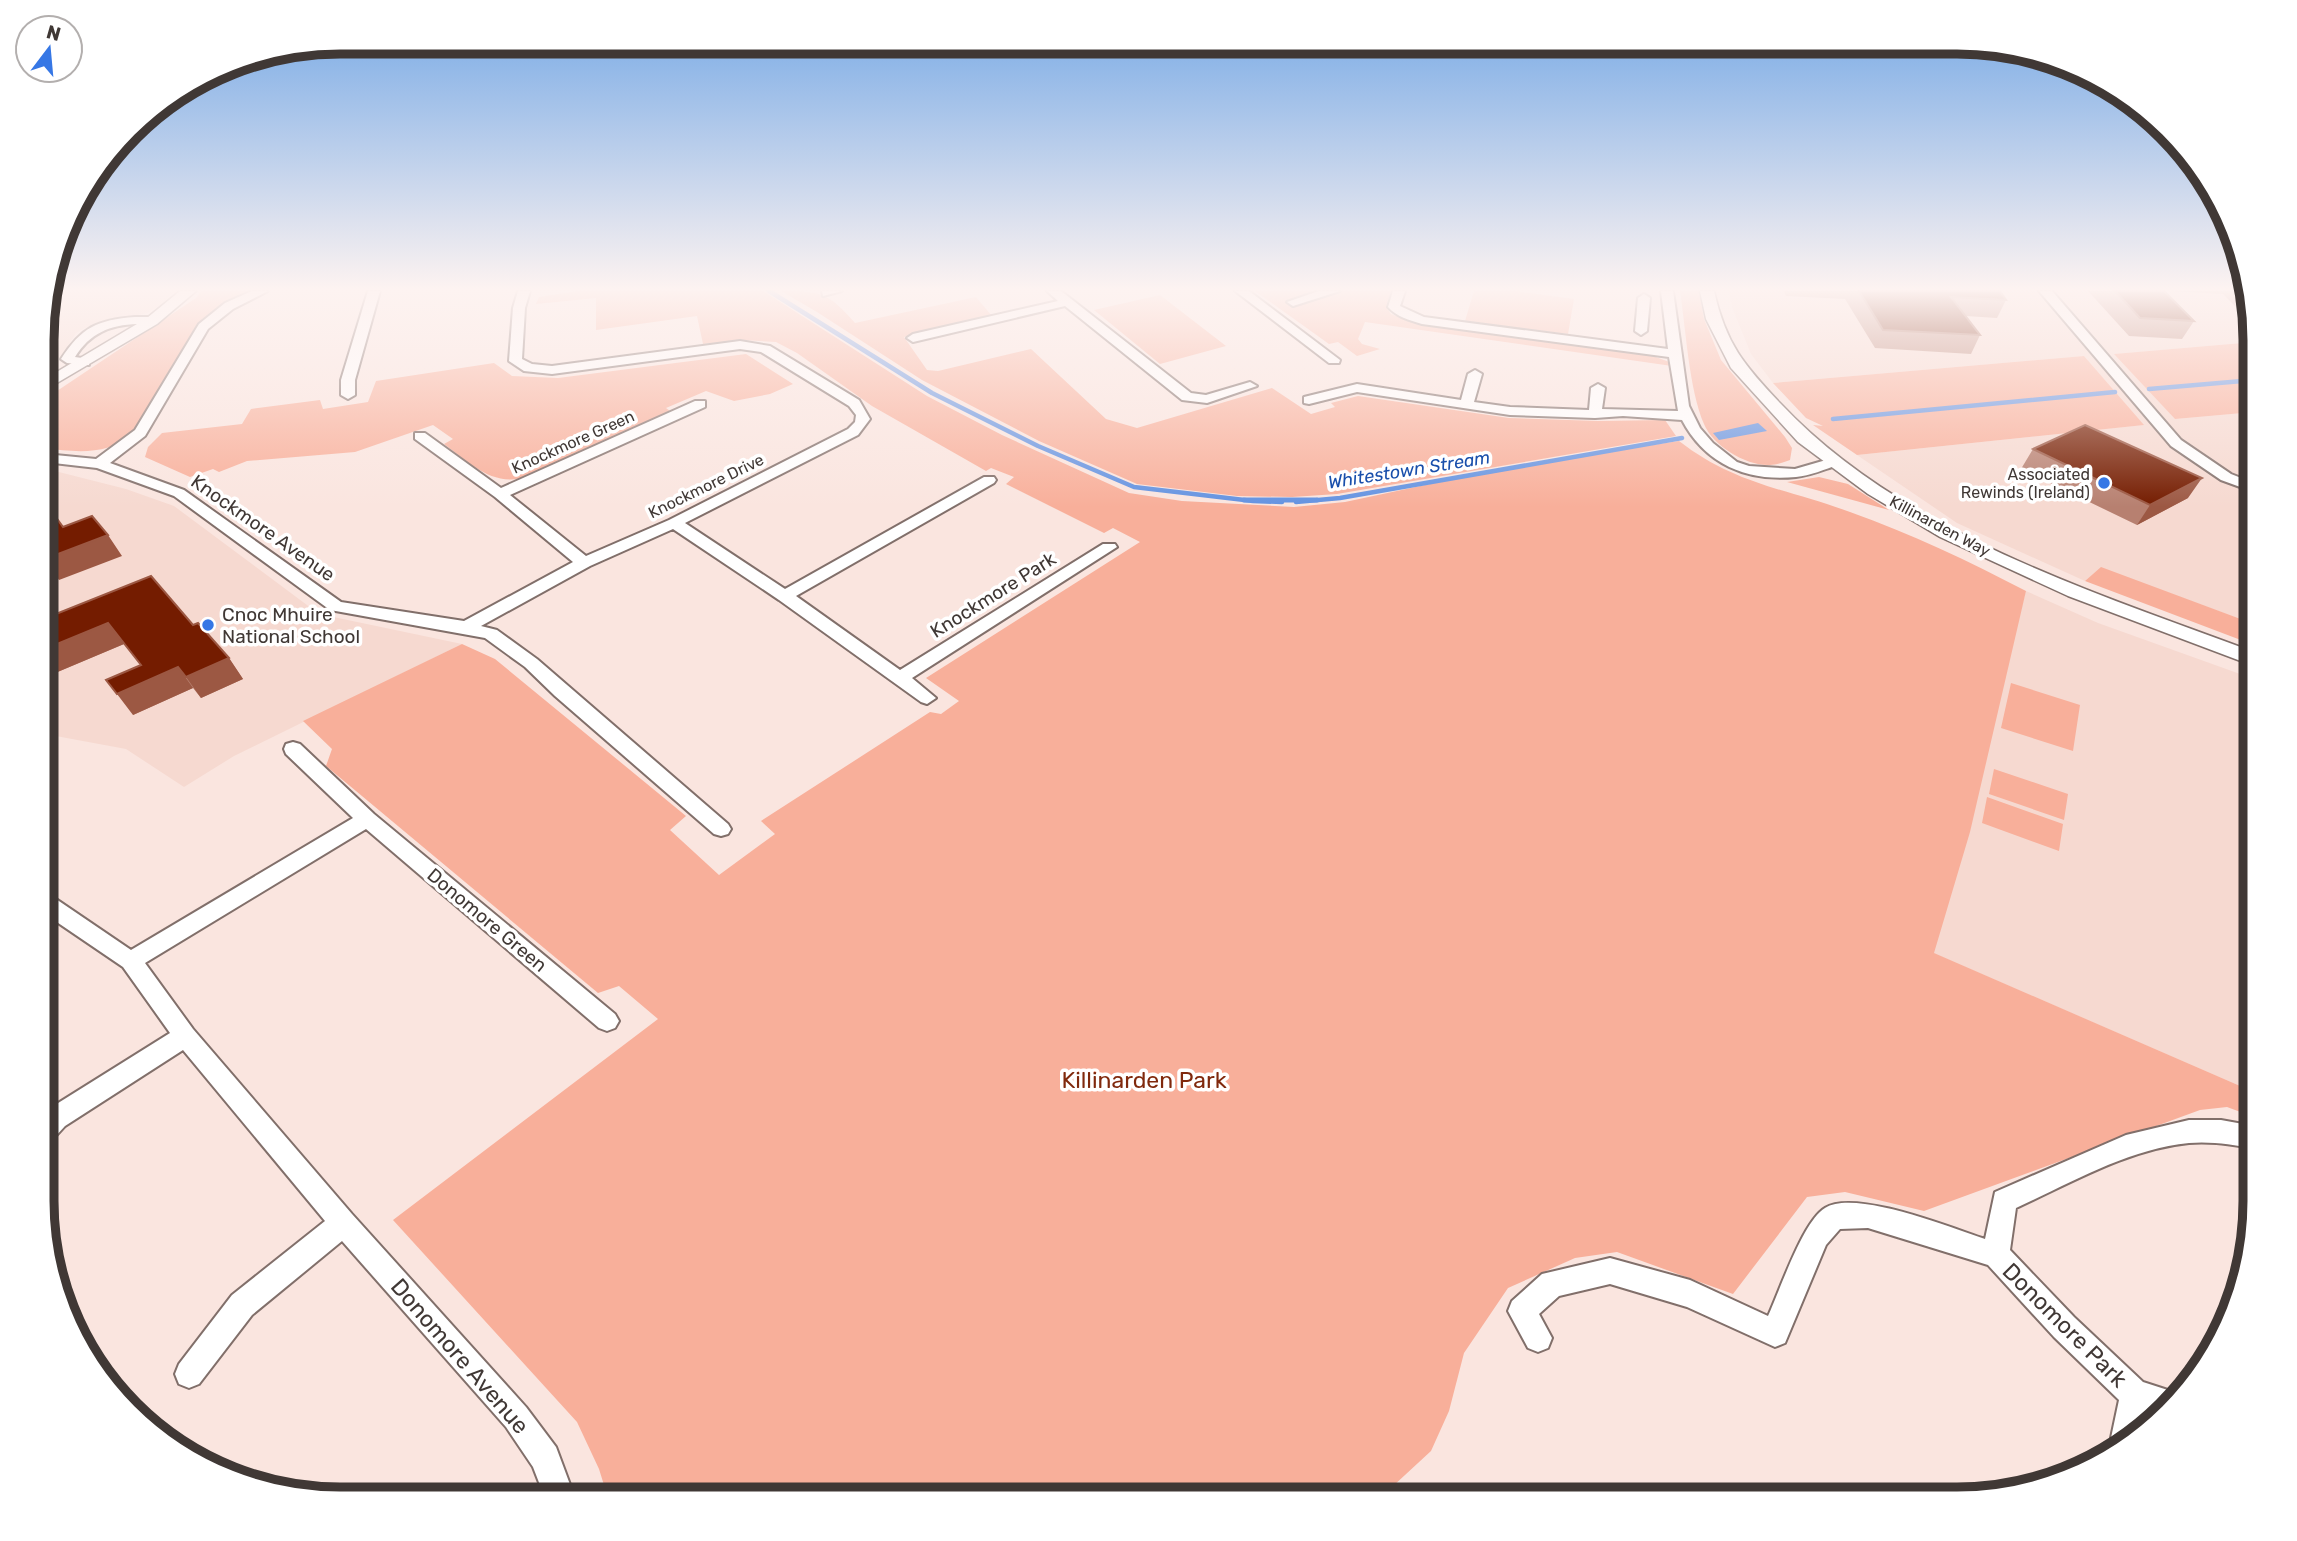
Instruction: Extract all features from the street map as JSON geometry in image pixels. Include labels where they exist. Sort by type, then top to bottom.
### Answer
[{"type":"street","points":[[54,379],[82,363]]},
{"type":"street","points":[[99,464],[140,433],[182,363]]},
{"type":"street","points":[[348,396],[348,380],[353,363]]},
{"type":"street","name":"Knockmore Drive","points":[[518,363],[529,369],[552,370],[605,363]]},
{"type":"street","name":"Knockmore Drive","points":[[466,627],[584,563],[674,523],[862,425],[864,413],[855,403],[788,363]]},
{"type":"street","points":[[1144,363],[1187,397],[1212,397],[1250,386]]},
{"type":"street","points":[[1677,363],[1682,406],[1690,422],[1708,446],[1732,465],[1748,470],[1796,472],[1833,462]]},
{"type":"street","name":"Killinarden Way","points":[[1735,363],[1804,438],[1833,462],[1921,519],[2075,592],[2243,655]]},
{"type":"street","points":[[2107,363],[2176,443],[2226,477],[2243,484]]},
{"type":"street","points":[[1467,404],[1475,373]]},
{"type":"street","points":[[1308,400],[1357,388],[1510,411],[1595,414],[1623,412],[1690,422]]},
{"type":"street","points":[[1595,414],[1598,388]]},
{"type":"street","name":"Knockmore Green","points":[[500,494],[700,404]]},
{"type":"street","name":"Knockmore Green","points":[[420,436],[500,494],[584,563]]},
{"type":"street","name":"Knockmore Avenue","points":[[54,459],[99,464],[179,493],[336,606],[466,627],[491,635],[531,663],[561,692],[721,829]]},
{"type":"street","points":[[785,596],[989,480]]},
{"type":"street","points":[[674,523],[785,596],[927,698]]},
{"type":"street","name":"Knockmore Park","points":[[899,678],[1108,547]]},
{"type":"street","name":"Donomore Green","points":[[293,749],[367,819],[607,1021]]},
{"type":"street","points":[[131,961],[367,819]]},
{"type":"street","name":"Donomore Avenue","points":[[54,910],[131,961],[185,1035],[344,1223],[516,1417],[545,1458],[556,1487]]},
{"type":"street","points":[[54,1120],[185,1035]]},
{"type":"street","name":"Donomore Park","points":[[1996,1255],[2004,1201],[2148,1138],[2192,1130],[2243,1134]]},
{"type":"street","name":"Donomore Park","points":[[1538,1338],[1522,1311],[1552,1284],[1611,1271],[1690,1294],[1775,1333],[1817,1236],[1833,1217],[1868,1215],[1996,1255],[2064,1327],[2134,1395],[2160,1402]]},
{"type":"street","points":[[188,1374],[242,1305],[344,1223]]},
{"type":"street","name":"Donomore Park","points":[[2127,1430],[2134,1395]]},
{"type":"shaded area","points":[[1758,363],[2004,363],[1773,383]]},
{"type":"shaded area","points":[[2090,363],[2123,363],[2175,419],[2243,413],[2243,620],[2101,568],[2085,581],[1957,523],[1857,455],[2143,425]]},
{"type":"shaded area","name":"Cnoc Mhuire National School","points":[[54,471],[126,489],[174,506],[319,614],[462,644],[234,756],[184,787],[126,749],[54,736]]},
{"type":"shaded area","points":[[2026,591],[2098,623],[2243,675],[2243,1087],[1933,953]]},
{"type":"green space","points":[[99,363],[174,363],[136,431],[123,441],[102,449],[54,449],[54,393]]},
{"type":"green space","points":[[494,363],[512,376],[558,378],[676,363],[760,363],[793,384],[770,394],[734,401],[706,391],[666,408],[670,411],[518,479],[497,478],[470,464],[444,444],[453,439],[433,425],[355,452],[247,461],[219,472],[213,469],[190,477],[145,457],[148,447],[162,433],[242,424],[251,409],[320,400],[323,409],[368,402],[376,381]]},
{"type":"green space","name":"Killinarden Park","points":[[811,363],[875,363],[927,396],[1002,435],[1129,493],[1182,501],[1294,507],[1345,502],[1524,464],[1679,441],[1700,456],[1741,476],[1873,520],[2026,591],[1970,832],[1934,953],[2243,1087],[2243,1113],[2227,1107],[2200,1110],[1924,1211],[1845,1192],[1807,1197],[1733,1294],[1617,1252],[1575,1258],[1508,1288],[1464,1353],[1449,1411],[1431,1451],[1392,1487],[605,1487],[577,1422],[393,1220],[658,1019],[619,986],[598,993],[326,766],[332,749],[303,721],[462,644],[495,659],[686,816],[670,830],[719,875],[775,834],[761,821],[930,712],[941,714],[959,701],[926,678],[1140,542],[1113,528],[1104,533],[1006,484],[1014,477],[991,468],[986,471],[872,406]]},
{"type":"green space","points":[[896,363],[922,363],[927,370],[938,371],[972,363],[1046,363],[1106,419],[1137,428],[1272,388],[1311,414],[1335,407],[1331,403],[1358,396],[1509,418],[1665,420],[1676,436],[1337,494],[1237,496],[1137,484],[1039,441],[922,380]]},
{"type":"green space","points":[[1650,363],[1672,363],[1672,366]]},
{"type":"green space","points":[[1690,363],[1723,363],[1785,437],[1792,448],[1790,460],[1770,465],[1761,464],[1731,453],[1708,432],[1695,394]]},
{"type":"green space","points":[[2004,363],[2090,363],[2144,425],[1857,455],[1813,425],[1823,426],[1806,418],[1773,383]]},
{"type":"green space","points":[[2122,363],[2243,363],[2243,413],[2175,419]]},
{"type":"green space","points":[[1819,477],[1848,484],[1889,510],[1787,482]]},
{"type":"green space","points":[[2101,567],[2243,620],[2243,641],[2085,581]]},
{"type":"green space","points":[[2011,683],[2080,705],[2073,751],[2001,728]]},
{"type":"green space","points":[[1994,769],[2068,794],[2064,820],[1989,794]]},
{"type":"green space","points":[[1987,797],[2063,824],[2059,851],[1982,823]]},
{"type":"water","points":[[1758,423],[1767,431],[1719,440],[1713,433]]},
{"type":"building","points":[[2085,425],[2202,478],[2150,505],[2033,449]]},
{"type":"building","points":[[54,514],[63,527],[92,516],[108,535],[54,556]]},
{"type":"building","points":[[151,576],[193,625],[198,623],[229,658],[186,677],[178,667],[117,694],[106,680],[141,665],[108,623],[54,645],[54,615]]},
{"type":"waterway","name":"Whitestown Stream","points":[[884,363],[932,393],[1038,446],[1134,487],[1244,500]]},
{"type":"waterway","name":"Whitestown Stream","points":[[2149,389],[2243,381]]},
{"type":"waterway","name":"Whitestown Stream","points":[[1833,419],[2115,392]]},
{"type":"waterway","name":"Whitestown Stream","points":[[1296,502],[1340,498],[1682,438]]},
{"type":"waterway","name":"Whitestown Stream","points":[[1244,500],[1317,500]]},
{"type":"waterway","name":"Whitestown Stream","points":[[1244,500],[1282,502]]},
{"type":"place","name":"Associated Rewinds (Ireland)","points":[[2104,483]]},
{"type":"place","name":"Cnoc Mhuire National School","points":[[208,625]]}]
